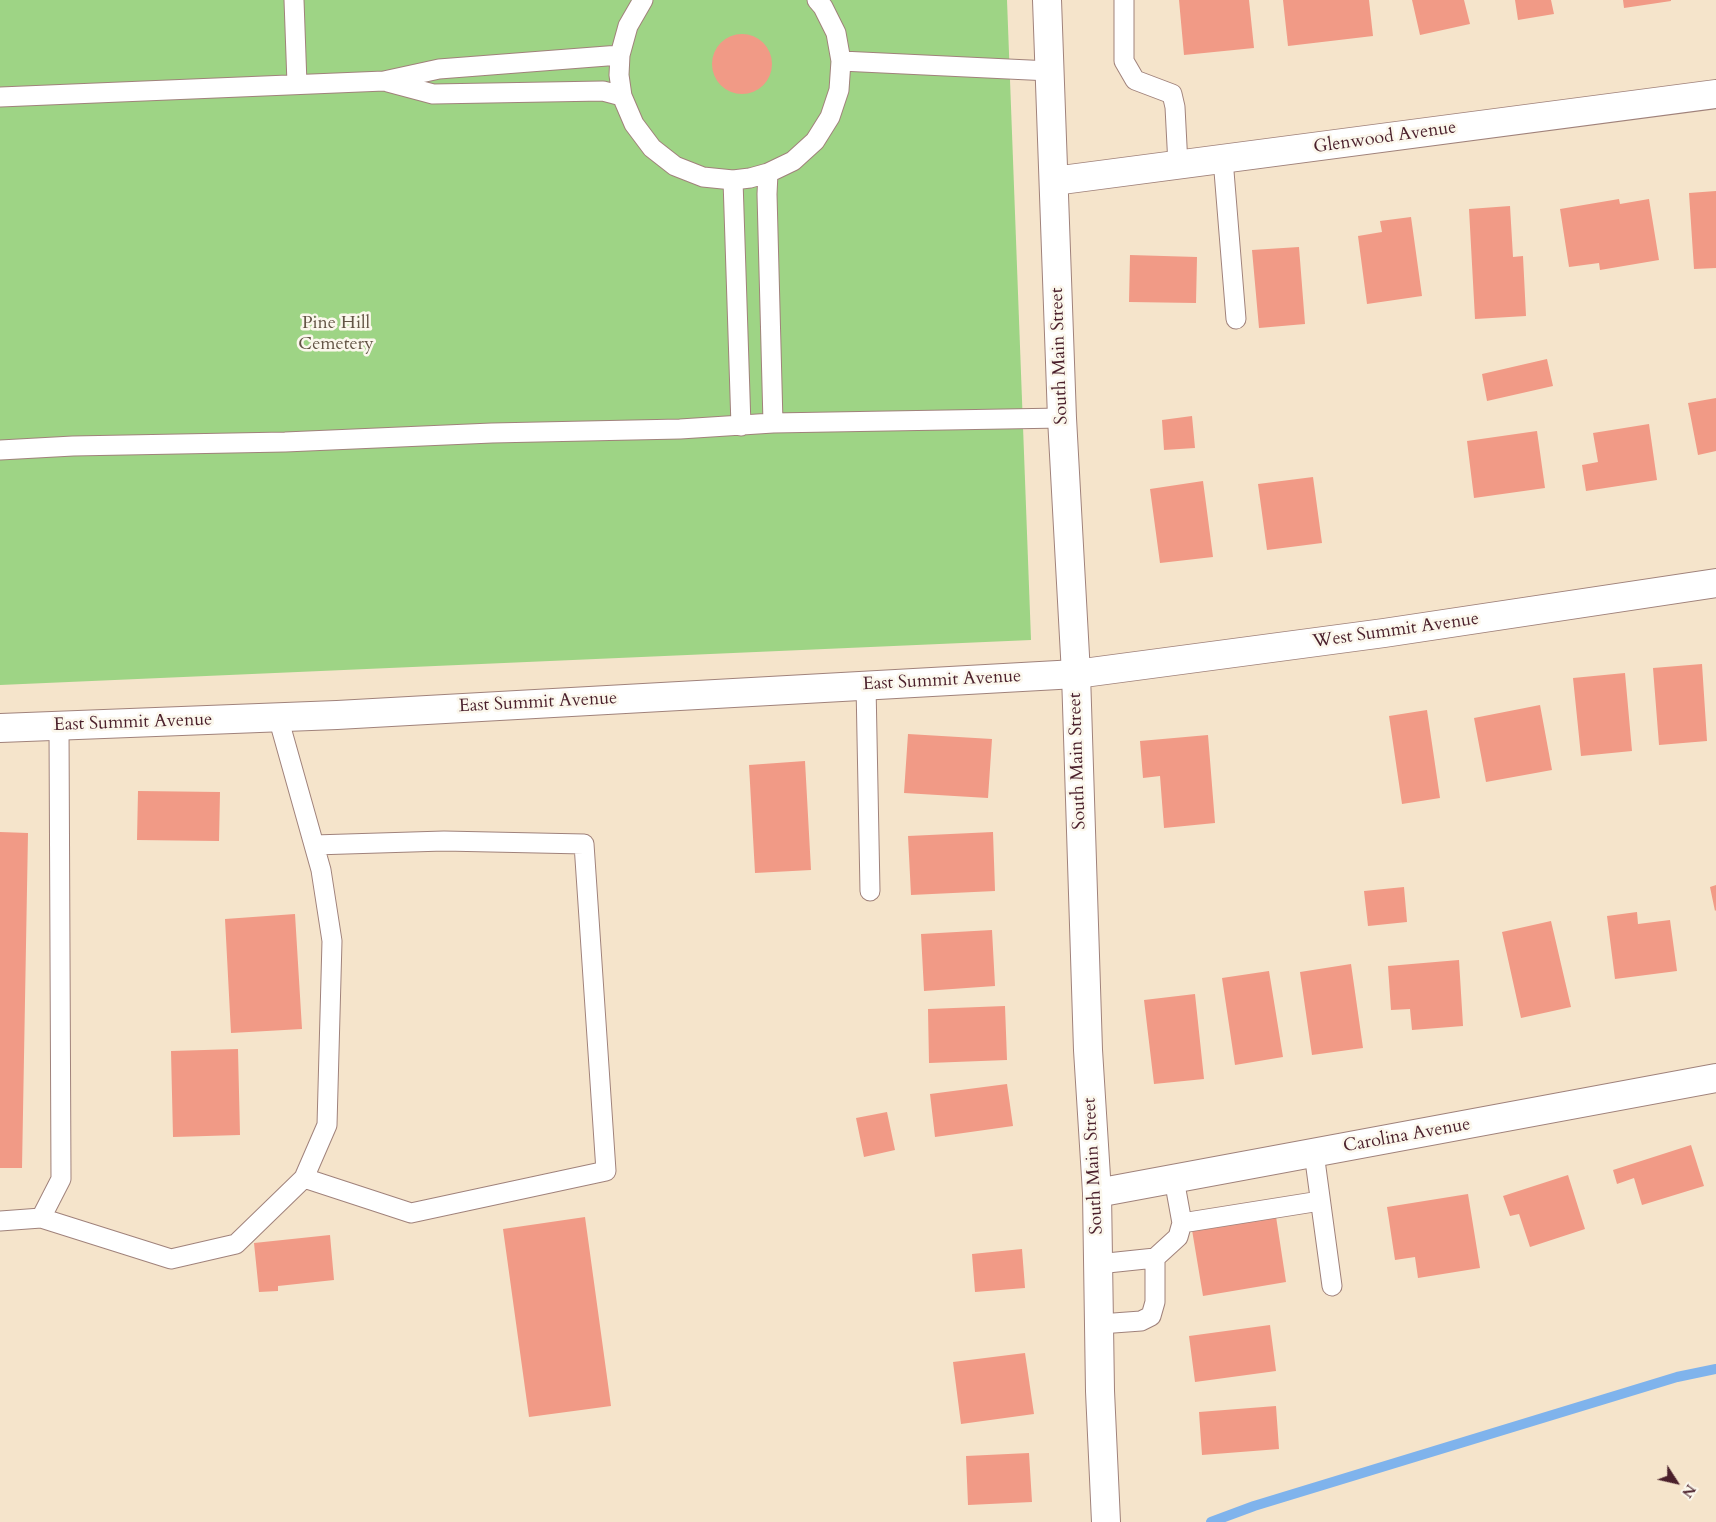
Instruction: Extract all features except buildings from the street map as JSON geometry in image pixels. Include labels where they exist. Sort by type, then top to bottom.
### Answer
[{"type":"street","name":"South Main Street","points":[[1047,0],[1062,418],[1076,674],[1088,1050],[1098,1193],[1098,1264],[1106,1522]]},
{"type":"street","name":"Glenwood Avenue","points":[[1054,181],[1716,94]]},
{"type":"street","name":"West Summit Avenue","points":[[1076,674],[1374,635],[1716,584]]},
{"type":"street","name":"East Summit Avenue","points":[[0,728],[278,717],[1076,674]]},
{"type":"street","name":"Carolina Avenue","points":[[1098,1193],[1716,1078]]},
{"type":"lane","points":[[294,0],[297,84]]},
{"type":"lane","points":[[644,0],[628,26],[620,55],[619,76],[622,96],[634,124],[652,148],[675,166],[703,177],[733,180],[768,173],[793,161],[815,141],[830,117],[839,90],[841,61],[836,33],[823,7],[817,0]]},
{"type":"lane","points":[[1124,0],[1124,61],[1135,80],[1172,94],[1175,107],[1178,165]]},
{"type":"lane","points":[[0,97],[384,81],[439,70],[620,55]]},
{"type":"lane","points":[[841,61],[1050,71]]},
{"type":"lane","points":[[384,81],[433,94],[603,91],[622,96]]},
{"type":"lane","points":[[1223,159],[1236,319]]},
{"type":"lane","points":[[768,173],[773,423]]},
{"type":"lane","points":[[733,180],[741,426]]},
{"type":"lane","points":[[0,450],[73,446],[284,442],[492,433],[680,429],[773,423],[1062,418]]},
{"type":"lane","points":[[866,685],[870,891]]},
{"type":"lane","points":[[0,1221],[41,1218],[171,1259],[236,1244],[304,1178],[328,1125],[332,941],[321,870],[278,717]]},
{"type":"lane","points":[[41,1218],[61,1179],[59,726]]},
{"type":"lane","points":[[304,1178],[411,1213],[606,1170],[584,844],[444,841],[314,845]]},
{"type":"lane","points":[[1314,1153],[1332,1286]]},
{"type":"lane","points":[[1098,1264],[1155,1258],[1178,1237],[1182,1223],[1174,1179]]},
{"type":"lane","points":[[1182,1223],[1320,1201]]},
{"type":"lane","points":[[1100,1324],[1141,1321],[1151,1316],[1155,1302],[1155,1258]]},
{"type":"green space","name":"Pine Hill Cemetery","points":[[0,0],[1007,0],[1031,640],[0,685]]},
{"type":"waterway","points":[[1211,1522],[1254,1506],[1677,1377],[1716,1369]]}]
